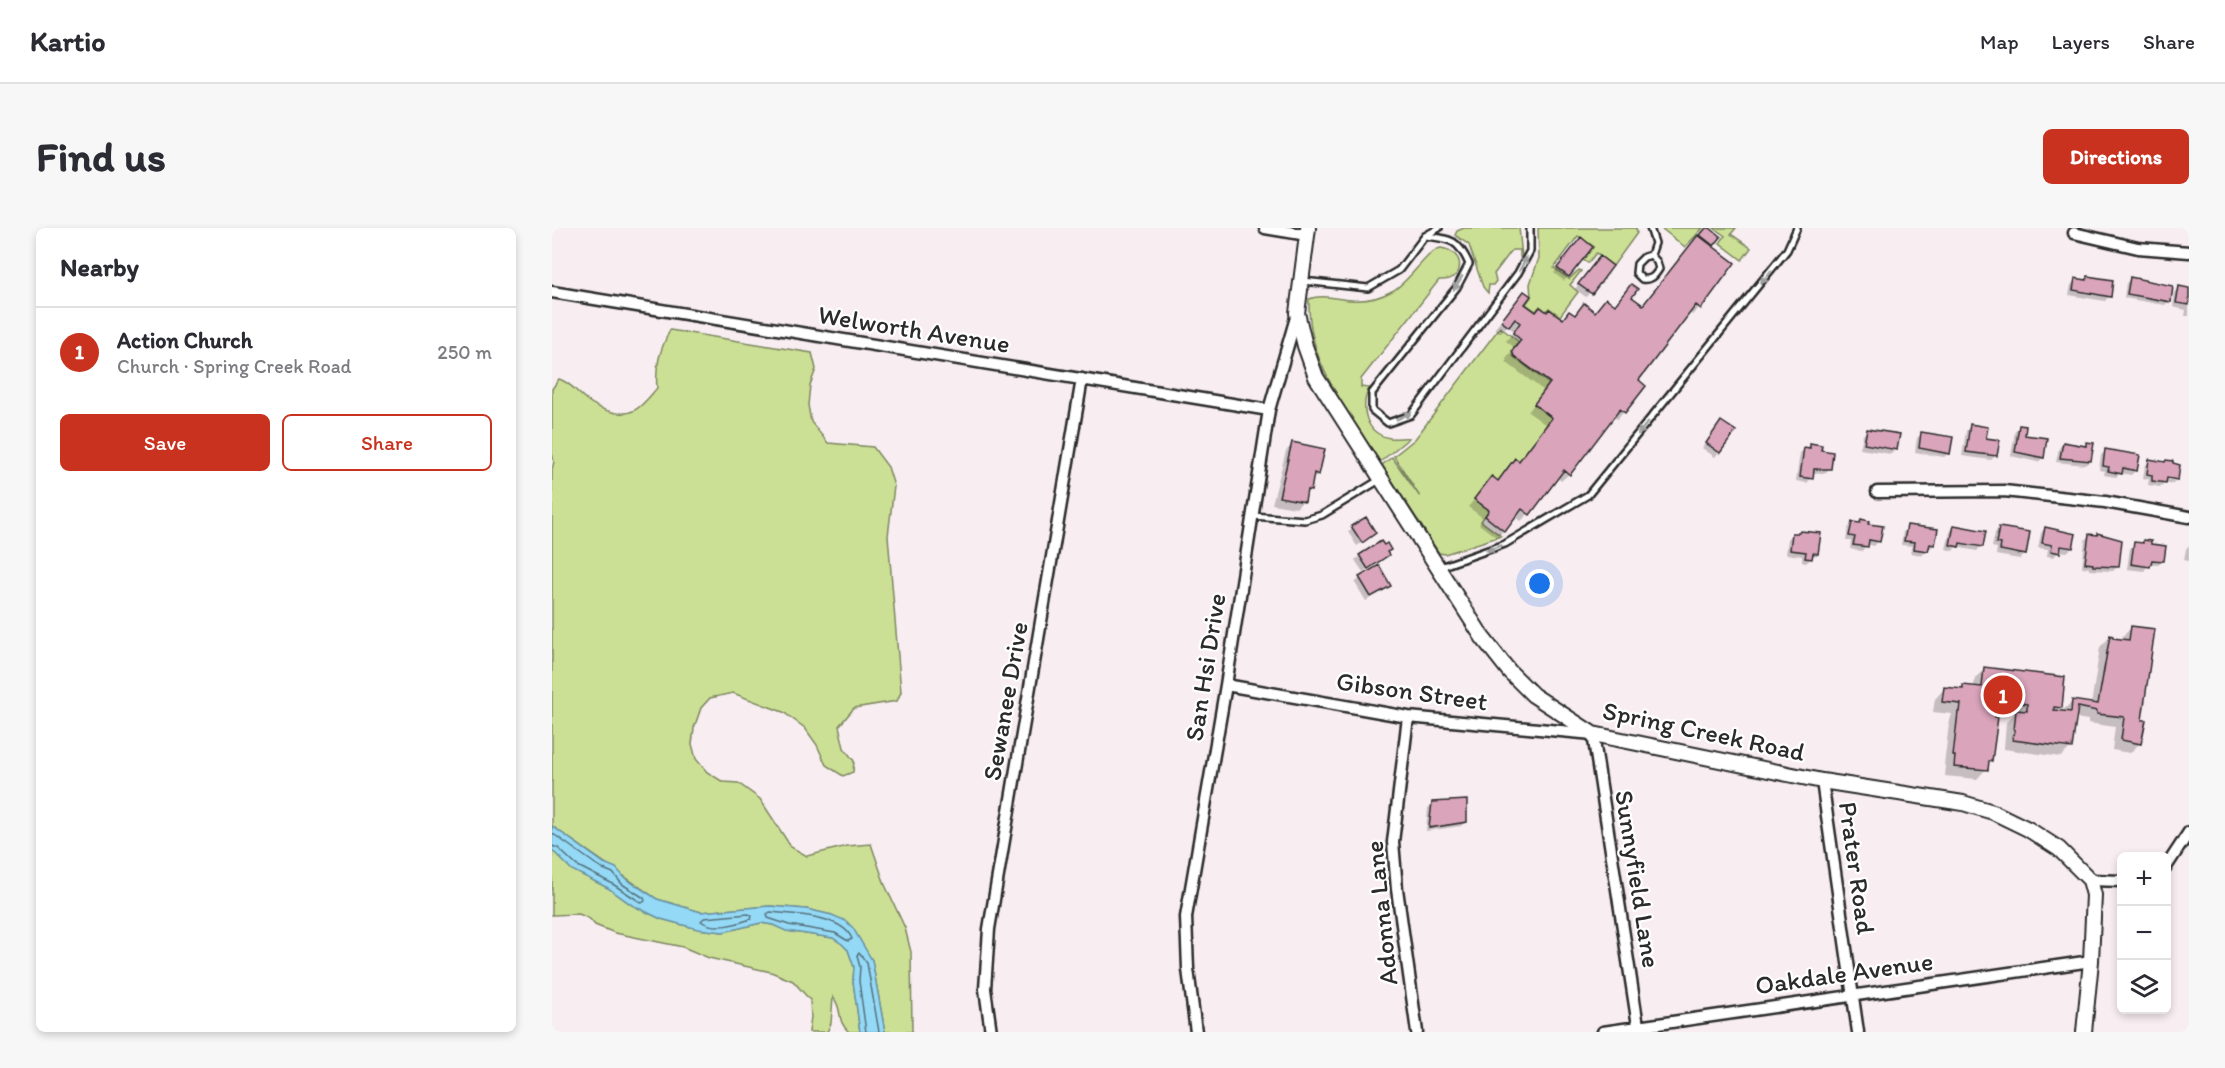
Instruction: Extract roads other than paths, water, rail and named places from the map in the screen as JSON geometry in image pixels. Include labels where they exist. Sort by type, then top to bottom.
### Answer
[{"type":"street","points":[[1265,228],[1307,231]]},
{"type":"street","name":"Spring Creek Road","points":[[1307,231],[1298,314],[1305,346],[1316,377],[1483,638],[1509,671],[1533,695],[1593,734],[1822,781],[1963,803],[1993,812],[2028,829],[2059,849],[2090,880]]},
{"type":"street","points":[[2074,233],[2138,248],[2189,252]]},
{"type":"street","name":"Welworth Avenue","points":[[552,292],[1269,410]]},
{"type":"street","name":"San Hsi Drive","points":[[1196,1032],[1188,969],[1185,917],[1226,685],[1269,410],[1298,314]]},
{"type":"street","name":"Sewanee Drive","points":[[991,1032],[985,989],[989,929],[1082,379]]},
{"type":"street","points":[[1877,492],[2004,491],[2105,502],[2189,517]]},
{"type":"street","name":"Gibson Street","points":[[1226,685],[1408,717],[1593,734]]},
{"type":"street","name":"Adonna Lane","points":[[1408,717],[1393,842],[1397,889],[1417,1032]]},
{"type":"street","name":"Sunnyfield Lane","points":[[1593,734],[1639,1029]]},
{"type":"street","name":"Prater Road","points":[[1822,781],[1858,1032]]},
{"type":"street","points":[[2171,859],[2189,832]]},
{"type":"street","points":[[2084,1032],[2091,961],[2094,895],[2090,880],[2117,881]]},
{"type":"street","name":"Oakdale Avenue","points":[[1603,1032],[1639,1029],[1852,994],[2091,961]]},
{"type":"lane","points":[[1302,281],[1368,288],[1398,270],[1425,236],[1438,228]]},
{"type":"lane","points":[[1425,236],[1448,238],[1461,247],[1469,264],[1457,287],[1372,393],[1372,410],[1389,423],[1411,415],[1518,273],[1530,251],[1530,228]]},
{"type":"lane","points":[[1650,228],[1654,243],[1651,255]]},
{"type":"lane","points":[[1438,567],[1505,544],[1588,495],[1788,250],[1797,228]]},
{"type":"lane","points":[[1651,255],[1659,269],[1655,276],[1648,280],[1642,279],[1636,273],[1636,264],[1644,257],[1651,255]]},
{"type":"lane","points":[[1253,516],[1305,520],[1322,515],[1381,479]]},
{"type":"water","points":[[552,826],[604,863],[616,868],[626,879],[657,899],[701,912],[770,906],[806,909],[846,921],[853,928],[872,960],[885,1032],[860,1032],[853,981],[854,967],[848,950],[833,938],[786,931],[761,923],[723,932],[698,929],[661,919],[572,870],[552,850]]},
{"type":"place","name":"Action Church","points":[[2003,695]]}]
